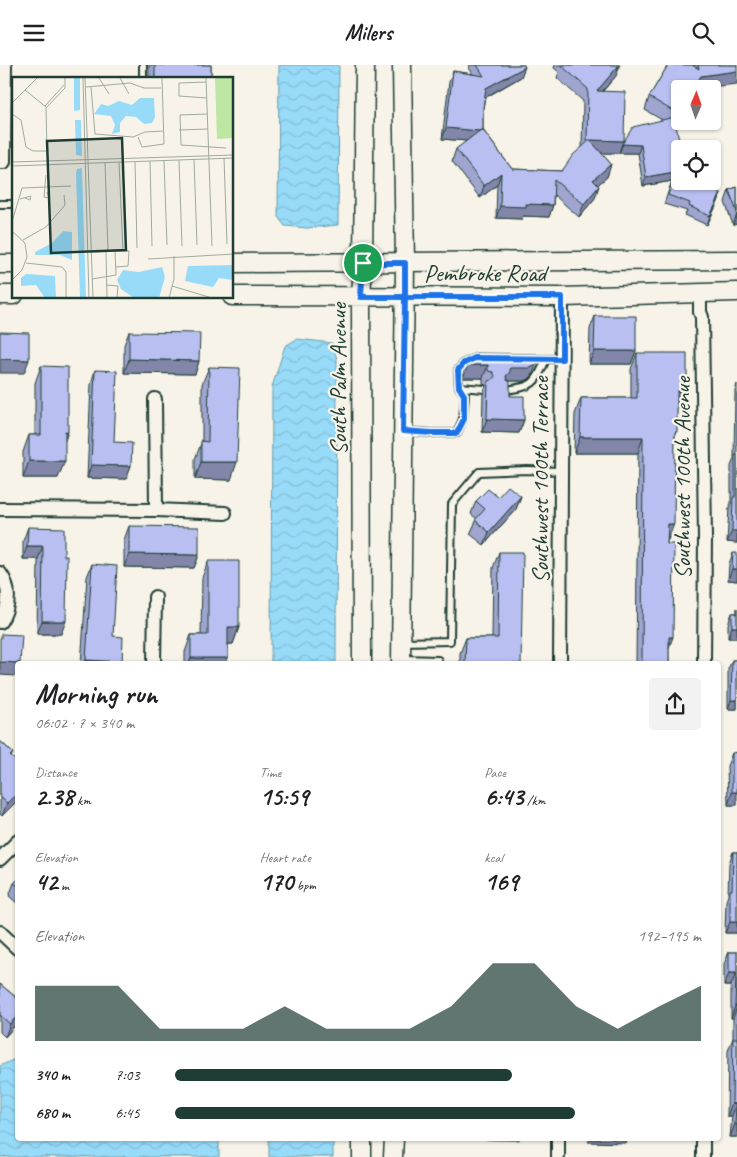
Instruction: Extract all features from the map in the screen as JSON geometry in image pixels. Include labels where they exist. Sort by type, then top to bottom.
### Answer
[{"type":"main road","name":"South Palm Avenue","points":[[362,661],[361,297],[365,65]]},
{"type":"main road","points":[[401,661],[405,297],[402,65]]},
{"type":"main road","name":"Pembroke Road","points":[[234,263],[737,260]]},
{"type":"main road","name":"Pembroke Road","points":[[234,296],[562,297],[737,292]]},
{"type":"main road","points":[[362,1141],[362,1157]]},
{"type":"main road","points":[[393,1157],[394,1141]]},
{"type":"street","points":[[2,162],[5,65]]},
{"type":"street","name":"Southwest 100th Avenue","points":[[700,292],[704,453],[704,661]]},
{"type":"street","name":"Southwest 100th Terrace","points":[[560,661],[562,297]]},
{"type":"street","points":[[155,399],[156,510]]},
{"type":"street","points":[[0,509],[156,510],[225,513]]},
{"type":"street","points":[[0,573],[8,592],[7,609],[0,622]]},
{"type":"street","points":[[154,661],[155,597]]},
{"type":"street","points":[[0,859],[15,844]]},
{"type":"street","points":[[0,932],[15,946]]},
{"type":"street","points":[[558,1141],[558,1157]]},
{"type":"street","points":[[703,1141],[703,1157]]},
{"type":"lane","points":[[403,431],[457,433],[464,419],[464,395],[459,387],[458,370],[464,363],[475,358],[480,358],[480,365]]},
{"type":"lane","points":[[526,359],[562,359]]},
{"type":"lane","points":[[506,390],[528,387],[538,376],[546,359]]},
{"type":"lane","points":[[459,387],[482,389],[480,380]]},
{"type":"lane","points":[[516,380],[516,389]]},
{"type":"lane","points":[[401,642],[450,641],[452,503],[479,472],[561,471]]},
{"type":"lane","points":[[420,661],[438,660]]},
{"type":"water","points":[[279,65],[339,65],[338,225],[307,228],[285,226],[278,217]]},
{"type":"water","points":[[297,339],[332,343],[337,359],[336,661],[271,661],[272,387],[285,346]]},
{"type":"water","points":[[15,1059],[15,1141],[219,1141],[219,1157],[0,1157],[0,1066]]},
{"type":"water","points":[[269,1141],[333,1141],[333,1157],[269,1157]]},
{"type":"building","points":[[155,65],[211,65],[211,77],[155,77]]},
{"type":"building","points":[[477,65],[524,65],[525,67],[486,88],[483,108],[483,130],[446,128],[453,71],[484,76]]},
{"type":"building","points":[[562,65],[619,65],[597,91],[625,92],[624,141],[587,140],[588,89]]},
{"type":"building","points":[[668,65],[692,65],[699,69],[698,65],[737,65],[737,71],[701,76],[699,80],[671,80],[671,110],[649,97]]},
{"type":"building","points":[[671,118],[671,130],[677,130],[679,139],[671,140],[671,173],[646,177],[641,145],[622,144],[633,127]]},
{"type":"building","points":[[482,129],[512,169],[562,171],[573,155],[590,140],[611,164],[593,180],[599,186],[584,204],[554,180],[553,205],[526,204],[526,207],[500,206],[501,173],[484,186],[456,149]]},
{"type":"building","points":[[671,185],[671,190],[715,190],[721,193],[710,216],[689,206],[690,203],[668,195]]},
{"type":"building","points":[[737,187],[737,212],[729,190]]},
{"type":"building","points":[[595,316],[636,316],[636,351],[594,351]]},
{"type":"building","points":[[0,332],[29,333],[29,360],[0,359]]},
{"type":"building","points":[[129,332],[200,333],[199,361],[129,359]]},
{"type":"building","points":[[474,353],[537,354],[537,363],[534,366],[530,368],[510,368],[510,372],[506,376],[510,382],[510,396],[524,396],[524,420],[487,419],[488,381],[492,380],[495,376],[493,372],[488,371],[488,365],[468,365],[468,359]]},
{"type":"building","points":[[637,353],[687,353],[687,391],[677,391],[674,524],[668,524],[667,544],[674,544],[673,637],[669,637],[669,661],[642,661],[643,437],[580,437],[581,398],[637,398]]},
{"type":"building","points":[[41,366],[68,367],[68,432],[65,431],[65,461],[29,461],[29,435],[41,435]]},
{"type":"building","points":[[209,367],[240,368],[237,462],[201,462],[201,441],[208,442]]},
{"type":"building","points":[[95,370],[117,371],[114,442],[132,443],[131,466],[91,465]]},
{"type":"building","points":[[735,455],[737,455],[737,531],[732,531],[733,497],[735,497]]},
{"type":"building","points":[[508,486],[521,496],[489,532],[475,520],[485,509],[476,501],[488,489],[498,497]]},
{"type":"building","points":[[129,526],[199,527],[199,555],[129,554]]},
{"type":"building","points":[[28,527],[64,528],[64,556],[67,556],[66,621],[42,621],[43,546],[27,546]]},
{"type":"building","points":[[499,552],[523,552],[521,661],[465,661],[466,638],[498,638]]},
{"type":"building","points":[[733,553],[737,553],[737,569],[732,569]]},
{"type":"building","points":[[208,561],[239,561],[239,627],[228,627],[228,658],[191,658],[191,635],[208,635]]},
{"type":"building","points":[[92,564],[117,566],[113,636],[123,637],[122,661],[86,660]]},
{"type":"building","points":[[732,613],[737,613],[737,627],[732,627]]},
{"type":"building","points":[[1,634],[22,635],[20,661],[0,662]]},
{"type":"building","points":[[732,660],[737,660],[737,700],[731,700]]},
{"type":"building","points":[[0,741],[13,753],[10,756],[15,760],[15,795],[7,803],[0,797]]},
{"type":"building","points":[[737,752],[737,792],[732,792],[732,753]]},
{"type":"building","points":[[733,852],[737,852],[737,922],[730,922]]},
{"type":"building","points":[[729,952],[737,952],[737,1006],[735,1006],[736,973],[729,973]]},
{"type":"building","points":[[0,984],[15,996],[15,1018],[10,1024],[0,1015]]},
{"type":"building","points":[[733,1038],[737,1038],[737,1125],[735,1124],[736,1104],[732,1103]]},
{"type":"route","points":[[363,263],[361,297],[405,297],[403,431],[457,433],[464,419],[464,395],[459,387],[458,370],[464,363],[475,358],[562,359],[562,297],[405,297],[405,263],[363,263]]}]
